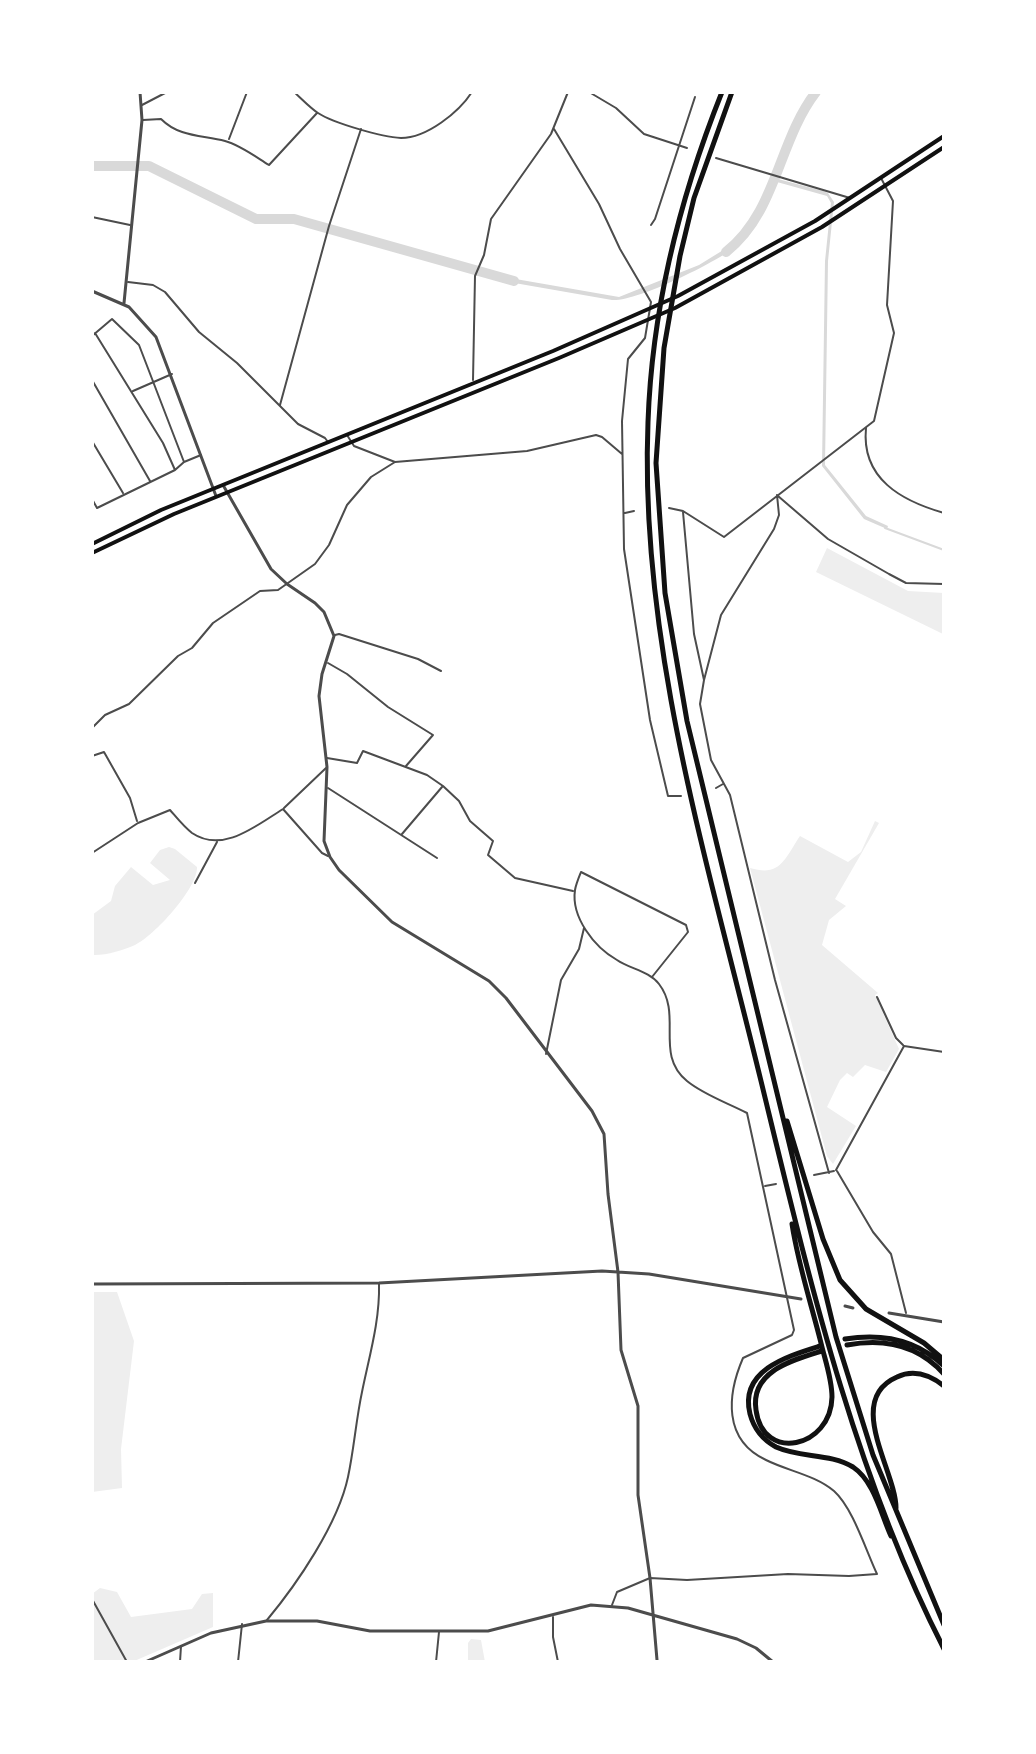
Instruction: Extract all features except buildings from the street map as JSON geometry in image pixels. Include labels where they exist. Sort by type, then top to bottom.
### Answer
[{"type":"highway","points":[[722,92],[684,198],[657,331],[648,422],[648,507],[655,594],[682,751],[788,1194],[841,1390],[863,1458],[920,1598]]},
{"type":"highway","points":[[732,92],[694,198],[667,325],[656,463],[665,593],[687,721],[836,1337],[873,1455],[944,1625]]},
{"type":"highway","points":[[92,544],[148,516],[651,309],[741,263],[851,198],[944,136]]},
{"type":"highway","points":[[92,553],[138,529],[216,496],[649,320],[785,249],[944,147]]},
{"type":"highway","points":[[773,1078],[823,1239],[840,1280],[866,1309],[924,1343],[944,1363]]},
{"type":"highway","points":[[788,1194],[795,1239],[828,1371],[832,1399],[826,1421],[818,1433],[808,1440],[792,1444],[776,1440],[761,1426],[756,1414],[755,1402],[762,1381],[779,1366],[821,1349],[784,1358],[760,1374],[749,1393],[755,1427],[761,1436],[779,1448],[842,1462],[862,1475],[944,1649]]},
{"type":"highway","points":[[944,1363],[922,1349],[881,1336],[846,1342],[875,1341],[901,1346],[921,1355],[944,1374]]},
{"type":"highway","points":[[896,1515],[896,1501],[874,1426],[874,1404],[882,1388],[907,1374],[928,1376],[944,1386]]},
{"type":"street","points":[[124,304],[142,120],[140,92]]},
{"type":"street","points":[[141,105],[167,92]]},
{"type":"street","points":[[228,142],[247,92]]},
{"type":"street","points":[[294,92],[317,113],[336,122],[402,138],[430,130],[466,102],[472,92]]},
{"type":"street","points":[[472,393],[475,276],[484,255],[491,219],[554,129],[568,92]]},
{"type":"street","points":[[589,92],[616,108],[644,134],[687,148]]},
{"type":"street","points":[[651,225],[695,97]]},
{"type":"street","points":[[142,120],[161,119],[171,129],[228,142],[269,165],[317,113]]},
{"type":"street","points":[[280,405],[329,226],[361,129]]},
{"type":"street","points":[[554,129],[644,287],[651,309],[645,338],[628,359],[622,421],[624,514],[629,594],[650,720],[668,796],[681,796]]},
{"type":"street","points":[[716,158],[851,198]]},
{"type":"street","points":[[669,508],[683,511],[724,537],[874,421],[894,333],[887,305],[893,207],[881,178]]},
{"type":"street","points":[[92,217],[133,226]]},
{"type":"street","points":[[128,282],[153,285],[165,292],[199,332],[237,363],[298,424],[321,435],[328,442]]},
{"type":"street","points":[[93,291],[124,304],[156,337],[216,496]]},
{"type":"street","points":[[175,470],[163,443],[94,335],[112,319],[139,345],[184,462]]},
{"type":"street","points":[[131,392],[172,374]]},
{"type":"street","points":[[92,380],[150,482]]},
{"type":"street","points":[[866,427],[864,447],[867,458],[886,483],[897,495],[944,513]]},
{"type":"street","points":[[347,435],[356,447],[395,462],[527,451],[596,435],[623,454]]},
{"type":"street","points":[[92,441],[124,494]]},
{"type":"street","points":[[92,499],[97,508],[201,455]]},
{"type":"street","points":[[92,728],[105,715],[129,704],[178,656],[192,648],[213,623],[260,591],[278,590],[315,564],[329,545],[347,505],[371,477],[395,462]]},
{"type":"street","points":[[223,485],[260,554],[287,584],[324,612],[334,636],[325,662],[319,696],[327,758],[324,841],[330,857],[339,870],[392,922],[489,981],[506,998],[592,1111],[604,1134],[618,1272],[621,1350],[638,1406],[638,1495],[650,1578],[657,1660]]},
{"type":"street","points":[[777,495],[828,539],[889,574],[906,583],[944,584]]},
{"type":"street","points":[[777,495],[779,515],[774,529],[727,602],[700,704],[711,760],[730,795],[775,980],[829,1173]]},
{"type":"street","points":[[624,514],[634,511]]},
{"type":"street","points":[[683,511],[694,634],[704,680]]},
{"type":"street","points":[[334,636],[339,634],[418,659],[441,671]]},
{"type":"street","points":[[325,662],[433,735],[405,767]]},
{"type":"street","points":[[327,758],[357,763],[363,751],[427,775],[459,801],[470,821],[493,841],[488,855],[515,878],[574,891]]},
{"type":"street","points":[[92,756],[104,752],[130,798],[138,823]]},
{"type":"street","points":[[92,853],[138,823],[170,810],[191,832],[202,838],[217,841],[238,835],[283,809],[327,767]]},
{"type":"street","points":[[716,788],[724,784]]},
{"type":"street","points":[[402,835],[443,786]]},
{"type":"street","points":[[328,788],[437,858]]},
{"type":"street","points":[[283,809],[322,853],[330,857]]},
{"type":"street","points":[[195,883],[217,841]]},
{"type":"street","points":[[612,1605],[617,1592],[650,1578],[687,1580],[788,1574],[877,1574],[844,1504],[835,1492],[819,1481],[763,1459],[739,1436],[730,1402],[734,1379],[743,1358],[792,1335],[794,1330],[747,1113],[687,1081],[675,1067],[668,1049],[669,1007],[661,986],[652,977],[615,960],[579,920],[574,891],[581,872],[686,925],[688,932],[652,977]]},
{"type":"street","points":[[546,1054],[561,980],[579,949],[584,927]]},
{"type":"street","points":[[877,997],[896,1038],[904,1046],[944,1052]]},
{"type":"street","points":[[814,1175],[836,1170],[904,1046]]},
{"type":"street","points":[[836,1170],[873,1232],[891,1254],[906,1316]]},
{"type":"street","points":[[763,1186],[776,1184]]},
{"type":"street","points":[[92,1284],[379,1283],[573,1271],[649,1274],[801,1299]]},
{"type":"street","points":[[266,1621],[294,1588],[331,1521],[348,1479],[358,1409],[380,1307],[379,1283]]},
{"type":"street","points":[[845,1306],[853,1308]]},
{"type":"street","points":[[889,1313],[944,1322]]},
{"type":"street","points":[[92,1599],[127,1662]]},
{"type":"street","points":[[145,1662],[242,1624],[266,1621],[317,1621],[370,1631],[488,1631],[591,1605],[612,1605],[737,1639],[756,1648],[773,1662]]},
{"type":"street","points":[[553,1616],[558,1662]]},
{"type":"street","points":[[238,1662],[242,1624]]},
{"type":"street","points":[[436,1662],[439,1632]]},
{"type":"street","points":[[180,1662],[182,1645]]},
{"type":"shaded area","points":[[778,179],[828,193],[834,202],[828,261],[825,465],[866,516],[888,526],[887,529],[864,519],[822,466],[825,261],[831,203],[827,196],[777,182]]},
{"type":"shaded area","points":[[733,244],[735,247],[725,254],[694,271],[623,299],[612,300],[503,281],[504,277],[619,297],[699,265]]},
{"type":"shaded area","points":[[827,548],[908,591],[944,593],[943,634],[816,572]]},
{"type":"shaded area","points":[[875,821],[879,823],[835,899],[846,906],[829,920],[822,945],[878,993],[875,995],[899,1049],[886,1072],[865,1065],[853,1077],[847,1073],[840,1080],[827,1107],[856,1126],[833,1164],[827,1156],[750,868],[775,868],[800,836],[848,862],[861,852]]},
{"type":"shaded area","points":[[169,847],[197,867],[183,899],[163,922],[135,945],[92,955],[92,915],[111,901],[115,886],[131,867],[153,885],[170,880],[150,863],[160,850]]},
{"type":"shaded area","points":[[92,1292],[117,1292],[134,1341],[121,1449],[122,1488],[92,1492]]},
{"type":"shaded area","points":[[100,1588],[117,1592],[131,1617],[192,1609],[202,1594],[213,1593],[213,1627],[132,1662],[92,1662],[92,1594]]},
{"type":"shaded area","points":[[471,1639],[481,1640],[485,1662],[468,1662],[468,1643]]},
{"type":"waterway","points":[[726,252],[743,236],[756,217],[803,111],[816,92]]},
{"type":"waterway","points":[[92,166],[149,166],[256,219],[294,219],[514,281]]},
{"type":"waterway","points":[[885,528],[944,550]]}]
